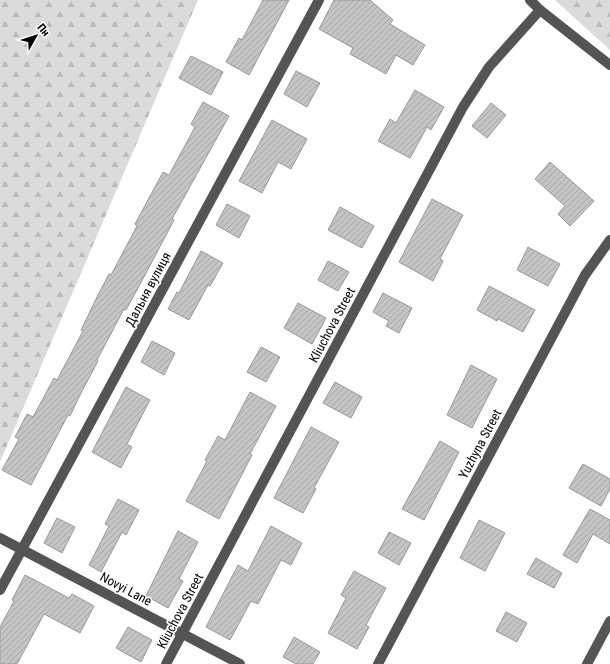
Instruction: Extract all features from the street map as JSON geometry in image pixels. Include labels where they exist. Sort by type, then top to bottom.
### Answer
[{"type":"street","name":"Дальня вулиця","points":[[0,590],[318,0]]},
{"type":"street","points":[[530,0],[540,10],[610,65]]},
{"type":"street","name":"Kliuchova Street","points":[[166,664],[463,107],[489,67],[540,10]]},
{"type":"street","name":"Yuzhyna Street","points":[[378,664],[585,275],[610,240]]},
{"type":"street","name":"Novyi Lane","points":[[0,538],[240,664]]},
{"type":"street","points":[[587,664],[610,621]]},
{"type":"green space","points":[[0,0],[198,0],[0,462]]},
{"type":"green space","points":[[555,0],[610,0],[610,50]]},
{"type":"building","points":[[263,0],[289,0],[249,75],[226,62],[239,38],[242,40]]},
{"type":"building","points":[[334,0],[370,0],[393,20],[390,24],[425,45],[413,65],[396,55],[386,74],[350,54],[353,48],[319,29]]},
{"type":"building","points":[[191,56],[223,72],[211,95],[179,78]]},
{"type":"building","points":[[296,71],[320,83],[307,107],[284,94]]},
{"type":"building","points":[[415,90],[444,107],[431,130],[427,127],[410,158],[378,141],[390,119],[396,123]]},
{"type":"building","points":[[203,102],[229,116],[172,219],[174,220],[126,310],[124,309],[70,416],[68,415],[31,485],[2,470],[19,439],[15,437],[27,414],[33,417],[54,378],[57,380],[83,331],[81,330],[98,295],[109,274],[111,275],[137,226],[135,224],[163,172],[169,175],[195,127],[191,124]]},
{"type":"building","points":[[491,103],[506,115],[487,138],[472,126]]},
{"type":"building","points":[[272,120],[307,139],[291,169],[278,162],[262,193],[239,181]]},
{"type":"building","points":[[550,162],[594,201],[570,226],[558,214],[565,206],[535,179]]},
{"type":"building","points":[[432,199],[463,215],[440,259],[443,261],[433,281],[399,262]]},
{"type":"building","points":[[227,204],[250,216],[239,238],[216,225]]},
{"type":"building","points":[[340,207],[374,226],[362,248],[328,230]]},
{"type":"building","points":[[528,247],[560,264],[548,286],[517,270]]},
{"type":"building","points":[[201,251],[223,263],[210,286],[208,285],[189,320],[168,309],[177,292],[179,293]]},
{"type":"building","points":[[328,261],[349,272],[338,291],[318,280]]},
{"type":"building","points":[[489,286],[535,310],[523,332],[498,319],[497,321],[477,310]]},
{"type":"building","points":[[383,293],[412,308],[399,333],[386,326],[389,321],[373,312]]},
{"type":"building","points":[[298,303],[326,318],[312,344],[284,328]]},
{"type":"building","points":[[152,341],[175,353],[164,375],[141,362]]},
{"type":"building","points":[[261,347],[280,357],[266,382],[247,372]]},
{"type":"building","points":[[471,365],[497,379],[472,428],[447,415]]},
{"type":"building","points":[[335,382],[362,397],[351,418],[323,403]]},
{"type":"building","points":[[126,387],[150,400],[127,444],[132,447],[121,468],[92,452]]},
{"type":"building","points":[[250,392],[276,406],[250,454],[252,455],[219,519],[186,501],[218,436],[225,440]]},
{"type":"building","points":[[311,427],[339,442],[314,488],[316,489],[303,513],[274,498]]},
{"type":"building","points":[[440,441],[459,452],[424,520],[402,509]]},
{"type":"building","points":[[583,464],[610,479],[610,489],[601,506],[569,488]]},
{"type":"building","points":[[118,499],[139,510],[126,535],[122,532],[101,572],[89,565],[109,526],[105,524]]},
{"type":"building","points":[[590,509],[610,520],[610,544],[593,534],[577,563],[563,555]]},
{"type":"building","points":[[57,518],[75,527],[62,553],[44,543]]},
{"type":"building","points":[[479,520],[505,533],[485,571],[460,558]]},
{"type":"building","points":[[271,526],[302,543],[291,565],[281,560],[258,604],[251,601],[230,640],[206,627],[238,565],[248,571]]},
{"type":"building","points":[[178,531],[198,542],[179,579],[183,581],[168,608],[146,596]]},
{"type":"building","points":[[389,532],[411,543],[399,565],[378,553]]},
{"type":"building","points":[[536,558],[562,573],[554,588],[527,574]]},
{"type":"building","points":[[354,571],[386,588],[366,625],[369,627],[357,649],[328,633],[346,598],[341,595]]},
{"type":"building","points":[[25,575],[69,598],[72,594],[94,606],[80,633],[44,614],[17,664],[0,664],[0,627],[14,601],[12,600]]},
{"type":"building","points":[[506,612],[527,623],[517,642],[496,631]]},
{"type":"building","points":[[128,627],[152,640],[141,662],[116,648]]},
{"type":"building","points":[[294,637],[320,652],[313,664],[296,664],[283,657]]}]
